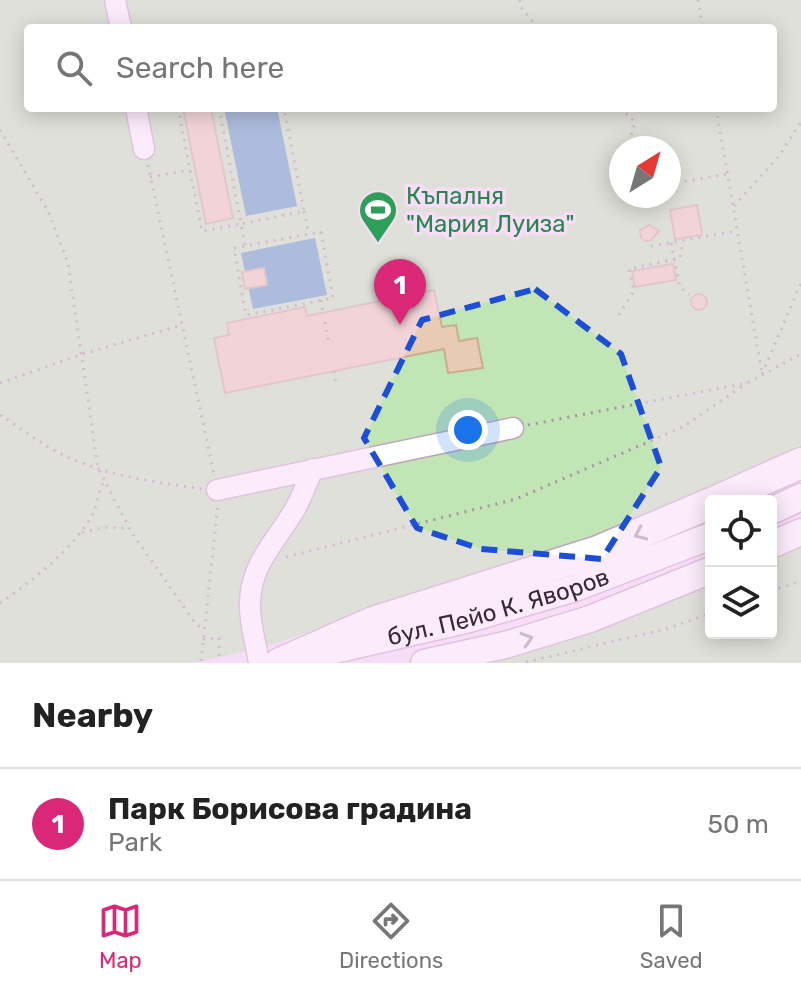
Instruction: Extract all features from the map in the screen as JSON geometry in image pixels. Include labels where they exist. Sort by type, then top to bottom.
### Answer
[{"type":"highway","points":[[729,495],[801,463]]},
{"type":"highway","points":[[280,663],[373,622],[598,551],[705,505]]},
{"type":"main road","points":[[777,508],[801,497]]},
{"type":"main road","points":[[777,542],[801,532]]},
{"type":"main road","name":"бул. Пейо К. Яворов","points":[[280,663],[469,619],[575,588],[705,538]]},
{"type":"main road","name":"бул. Пейо К. Яворов","points":[[424,663],[505,645],[590,619],[705,572]]},
{"type":"lane","points":[[115,0],[120,24]]},
{"type":"lane","points":[[137,112],[144,149]]},
{"type":"lane","points":[[217,490],[513,428]]},
{"type":"lane","points":[[259,663],[250,618],[250,599],[259,564],[296,508],[313,469]]},
{"type":"path","points":[[520,0],[520,6],[535,24]]},
{"type":"path","points":[[698,0],[702,24]]},
{"type":"path","points":[[179,112],[202,231],[304,211]]},
{"type":"path","points":[[220,112],[245,246]]},
{"type":"path","points":[[285,112],[309,234]]},
{"type":"path","points":[[624,112],[635,122],[631,136]]},
{"type":"path","points":[[717,112],[762,374]]},
{"type":"path","points":[[733,207],[772,165],[801,122]]},
{"type":"path","points":[[0,130],[48,211],[68,263],[98,468],[130,529],[203,630]]},
{"type":"path","points":[[144,149],[217,490],[215,539],[201,661]]},
{"type":"path","points":[[150,177],[190,170]]},
{"type":"path","points":[[681,182],[727,174]]},
{"type":"path","points":[[651,246],[736,231]]},
{"type":"path","points":[[321,232],[333,298],[246,315],[234,248],[245,246],[321,232]]},
{"type":"path","points":[[619,315],[634,291],[629,269],[675,261],[680,258],[683,241]]},
{"type":"path","points":[[671,243],[680,287],[689,295]]},
{"type":"path","points":[[762,374],[801,283]]},
{"type":"path","points":[[321,300],[323,313]]},
{"type":"path","points":[[325,322],[329,346]]},
{"type":"path","points":[[0,383],[83,354],[182,325]]},
{"type":"path","points":[[259,564],[516,499],[683,427],[747,383],[801,354]]},
{"type":"path","points":[[334,371],[336,387]]},
{"type":"path","points":[[513,428],[747,383]]},
{"type":"path","points":[[0,415],[62,455],[98,468],[142,481],[217,490]]},
{"type":"path","points":[[0,603],[23,588],[82,532],[93,514],[99,490],[105,481]]},
{"type":"path","points":[[82,532],[108,527],[130,529]]},
{"type":"path","points":[[777,589],[801,581]]},
{"type":"path","points":[[521,663],[666,629],[705,615]]},
{"type":"path","points":[[202,639],[219,638],[219,658]]},
{"type":"highlighted area","points":[[535,289],[621,354],[661,467],[602,559],[481,549],[417,528],[364,438],[422,320]]},
{"type":"green space","points":[[0,0],[801,0],[801,454],[571,549],[257,649],[192,663],[0,663]]},
{"type":"green space","points":[[801,544],[801,663],[463,663],[705,584],[705,639],[777,639],[777,554]]},
{"type":"water","points":[[225,112],[278,112],[297,206],[246,216]]},
{"type":"water","points":[[315,238],[327,295],[253,309],[241,253]]},
{"type":"building","points":[[184,112],[212,112],[233,218],[206,224]]},
{"type":"building","points":[[697,205],[702,235],[675,239],[670,210]]},
{"type":"building","points":[[649,225],[659,231],[646,241],[641,238],[640,230]]},
{"type":"building","points":[[673,264],[676,280],[635,287],[632,271]]},
{"type":"building","points":[[264,268],[267,285],[245,289],[242,272]]},
{"type":"building","points":[[434,290],[442,327],[456,325],[459,341],[477,338],[483,368],[448,373],[444,349],[225,393],[214,338],[229,335],[227,323],[305,307],[307,316]]},
{"type":"building","points":[[696,294],[702,294],[707,302],[705,308],[696,310],[691,305],[691,299]]},
{"type":"place","name":"Къпалня \"Мария Луиза\"","points":[[378,244]]},
{"type":"place","name":"Парк Борисова градина","points":[[400,325]]}]
